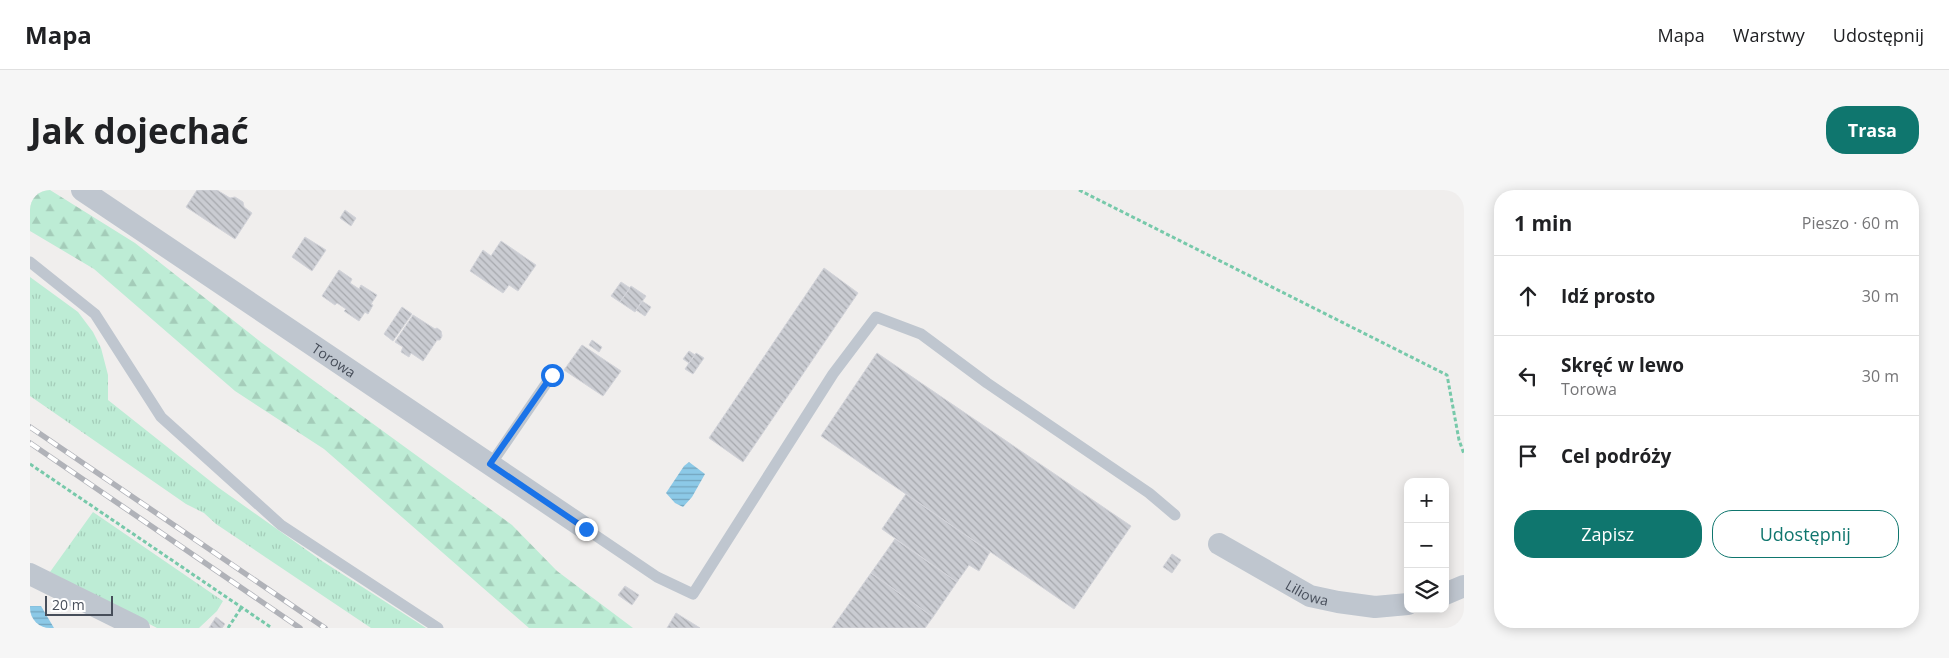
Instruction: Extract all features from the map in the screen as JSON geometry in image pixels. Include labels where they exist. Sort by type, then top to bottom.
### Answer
[{"type":"street","name":"Torowa","points":[[82,190],[586,529]]},
{"type":"street","name":"Liliowa","points":[[1218,544],[1310,596],[1375,607],[1404,604]]},
{"type":"street","points":[[30,574],[139,628]]},
{"type":"street","points":[[1449,592],[1464,586]]},
{"type":"lane","points":[[30,262],[95,314],[161,417],[281,525],[438,628]]},
{"type":"lane","points":[[586,529],[656,577],[692,594],[833,374],[876,317],[921,334],[987,383],[1149,493],[1175,515]]},
{"type":"lane","points":[[490,464],[552,375]]},
{"type":"path","points":[[1079,190],[1447,374],[1459,440],[1464,454]]},
{"type":"path","points":[[30,464],[272,628]]},
{"type":"path","points":[[228,628],[241,608]]},
{"type":"green space","points":[[30,190],[50,190],[135,243],[262,343],[512,525],[557,571],[633,628],[529,628],[324,449],[235,391],[94,269],[30,231]]},
{"type":"green space","points":[[30,277],[78,312],[93,332],[101,348],[108,375],[108,400],[219,488],[322,561],[426,628],[371,628],[216,524],[204,513],[186,504],[30,396]]},
{"type":"green space","points":[[93,512],[223,601],[217,611],[199,628],[157,628],[50,572]]},
{"type":"water","points":[[689,462],[705,474],[692,497],[683,507],[675,503],[666,493],[684,466]]},
{"type":"water","points":[[30,606],[41,606],[54,628],[30,628]]},
{"type":"building","points":[[197,190],[217,190],[230,198],[235,197],[243,202],[244,207],[252,213],[235,239],[186,207]]},
{"type":"building","points":[[345,210],[356,218],[351,226],[340,218]]},
{"type":"building","points":[[305,237],[326,250],[312,271],[292,257]]},
{"type":"building","points":[[501,241],[536,265],[518,291],[509,285],[503,293],[470,271],[483,250],[491,256]]},
{"type":"building","points":[[824,268],[858,293],[743,462],[709,438]]},
{"type":"building","points":[[339,270],[352,279],[350,283],[359,289],[361,285],[377,295],[371,304],[373,305],[368,314],[365,312],[359,321],[344,311],[346,309],[337,303],[335,305],[322,296]]},
{"type":"building","points":[[621,282],[630,288],[620,302],[611,296]]},
{"type":"building","points":[[631,286],[646,296],[635,312],[620,302]]},
{"type":"building","points":[[642,301],[651,307],[645,316],[636,310]]},
{"type":"building","points":[[402,307],[412,314],[393,341],[384,334]]},
{"type":"building","points":[[413,315],[441,331],[442,336],[440,340],[437,340],[423,361],[411,353],[409,357],[401,352],[403,347],[395,342]]},
{"type":"building","points":[[592,340],[602,347],[599,352],[589,345]]},
{"type":"building","points":[[582,345],[621,371],[603,396],[564,370]]},
{"type":"building","points":[[689,351],[695,355],[689,363],[683,359]]},
{"type":"building","points":[[696,353],[704,358],[693,374],[685,369]]},
{"type":"building","points":[[877,353],[1131,526],[1074,609],[821,436]]},
{"type":"building","points":[[906,494],[990,552],[979,571],[969,565],[957,582],[882,529]]},
{"type":"building","points":[[895,539],[957,582],[933,617],[871,573]]},
{"type":"building","points":[[1172,554],[1181,560],[1172,573],[1163,567]]},
{"type":"building","points":[[871,573],[933,617],[925,628],[832,628]]},
{"type":"building","points":[[625,586],[639,595],[632,605],[618,595]]},
{"type":"building","points":[[676,613],[700,628],[667,628]]},
{"type":"building","points":[[216,617],[225,624],[222,628],[209,628]]},
{"type":"railway","points":[[30,427],[325,628]]},
{"type":"railway","points":[[30,443],[300,628]]},
{"type":"route","points":[[552,375],[490,464],[586,529]]}]
